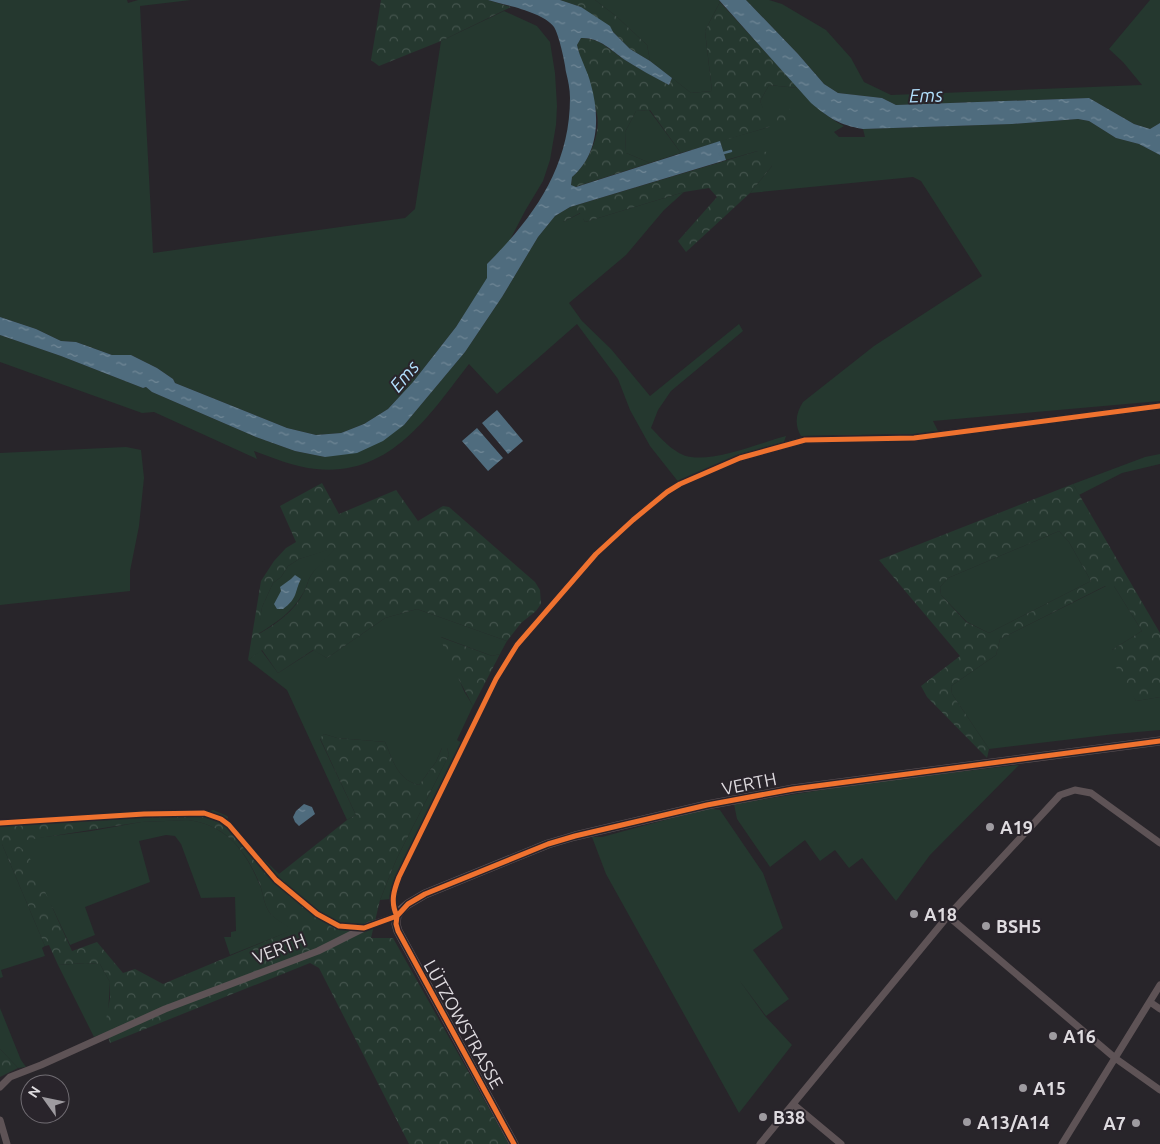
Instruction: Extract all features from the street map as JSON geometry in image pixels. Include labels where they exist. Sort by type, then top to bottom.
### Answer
[{"type":"street","points":[[397,916],[393,908],[392,899],[399,877],[506,661],[541,616],[596,554],[667,492],[698,475],[740,458],[805,440],[914,438],[1160,406]]},
{"type":"street","name":"VERTH","points":[[0,1087],[10,1077],[165,1010],[318,951],[370,925],[397,916],[408,904],[425,894],[548,844],[707,805],[793,788],[1160,741]]},
{"type":"street","points":[[760,1144],[948,916],[1060,795],[1075,790],[1091,793],[1160,843]]},
{"type":"street","name":"LÜTZOWSTRASSE","points":[[397,916],[396,924],[398,931],[514,1144]]},
{"type":"street","points":[[948,916],[1115,1058],[1160,1090]]},
{"type":"street","points":[[1062,1144],[1160,985]]},
{"type":"street","points":[[1150,1002],[1160,1009]]},
{"type":"street","points":[[793,1104],[840,1144]]},
{"type":"street","points":[[0,1120],[7,1144]]},
{"type":"green space","points":[[0,0],[127,0],[128,3],[138,0],[191,0],[140,6],[153,253],[405,218],[415,209],[441,41],[504,11],[537,26],[550,42],[555,73],[557,106],[550,160],[543,181],[509,242],[487,264],[488,278],[456,327],[413,382],[388,409],[364,424],[341,433],[316,435],[287,428],[175,383],[173,379],[157,368],[131,355],[112,355],[76,342],[61,341],[36,329],[0,317]]},
{"type":"green space","points":[[381,0],[488,0],[511,7],[441,41],[379,66],[371,60]]},
{"type":"green space","points":[[560,0],[595,0],[617,17],[647,45],[650,61],[630,49],[613,32],[581,7]]},
{"type":"green space","points":[[595,0],[719,0],[720,2],[705,31],[712,91],[691,93],[650,61],[647,45],[617,17]]},
{"type":"green space","points":[[746,0],[769,0],[782,4],[826,30],[851,58],[864,82],[891,95],[1142,85],[1123,62],[1109,49],[1150,0],[1160,0],[1160,123],[1150,129],[1134,124],[1089,98],[896,105],[882,98],[838,93],[824,84]]},
{"type":"green space","points":[[720,2],[798,88],[769,85],[760,101],[765,113],[786,106],[793,112],[787,120],[681,153],[650,110],[636,111],[625,132],[626,153],[650,163],[575,187],[571,185],[572,177],[583,165],[592,148],[598,122],[595,105],[577,45],[581,38],[599,42],[630,63],[669,85],[672,78],[691,93],[712,91],[705,31]]},
{"type":"green space","points":[[769,85],[798,88],[819,109],[844,126],[834,132],[839,137],[865,137],[863,129],[1012,124],[1078,119],[1089,121],[1116,138],[1139,144],[1160,155],[1160,401],[933,421],[938,431],[916,434],[801,436],[797,427],[797,419],[803,402],[874,346],[982,276],[921,181],[913,177],[750,193],[772,166],[758,151],[726,160],[720,141],[769,127],[760,101]]},
{"type":"green space","points":[[649,110],[681,153],[650,163],[626,153],[625,132],[636,111]]},
{"type":"green space","points":[[758,151],[768,152],[772,166],[750,193],[686,252],[678,241],[717,197],[709,188],[684,192],[585,222],[580,213],[563,222],[550,222],[555,216],[570,207]]},
{"type":"green space","points":[[684,192],[664,210],[626,255],[569,303],[582,321],[611,349],[650,396],[739,324],[743,331],[671,391],[658,410],[651,428],[674,450],[691,457],[701,458],[726,454],[786,436],[783,445],[680,484],[650,446],[630,410],[618,379],[577,324],[497,394],[469,364],[439,403],[406,438],[387,452],[366,463],[343,469],[316,469],[300,466],[254,451],[257,459],[154,412],[142,413],[0,362],[0,335],[61,356],[143,388],[146,387],[152,392],[256,437],[295,451],[325,457],[404,425],[465,352],[502,297],[538,237],[550,222],[563,222],[581,213],[585,222]]},
{"type":"green space","points":[[126,447],[141,450],[144,478],[139,526],[130,571],[130,591],[0,605],[0,453]]},
{"type":"green space","points":[[1160,454],[1160,464],[1122,473],[1079,495],[1073,484],[1145,457]]},
{"type":"green space","points":[[322,483],[339,514],[396,490],[418,521],[443,506],[449,507],[535,582],[540,590],[541,604],[536,611],[521,623],[507,641],[417,609],[385,618],[327,658],[313,650],[278,673],[262,650],[248,660],[261,581],[274,561],[286,548],[296,542],[280,506]],"holes":[[[335,548],[317,567],[296,605],[259,634],[262,607],[273,583],[281,577],[288,566],[299,559]]]},
{"type":"green space","points":[[1073,484],[1160,633],[1160,697],[1136,701],[1114,664],[1112,650],[1142,631],[1114,586],[1105,586],[1000,639],[996,655],[951,686],[952,694],[989,749],[987,758],[927,697],[921,686],[960,656],[879,560]],"holes":[[[1059,531],[1069,542],[1091,581],[989,633],[966,622],[941,595],[940,587],[948,578]]]},
{"type":"green space","points":[[1059,531],[1069,542],[1091,581],[989,633],[967,622],[941,595],[940,587],[948,578]]},
{"type":"green space","points":[[336,547],[312,574],[304,593],[293,607],[277,622],[258,634],[262,607],[273,583],[281,577],[288,566],[299,559]]},
{"type":"green space","points":[[1106,586],[1114,586],[1142,631],[1112,650],[1136,701],[1160,697],[1160,730],[989,749],[952,694],[951,686],[996,655],[1000,639]]},
{"type":"green space","points":[[417,609],[507,641],[500,654],[492,656],[441,637],[464,691],[473,706],[457,740],[464,744],[392,899],[380,900],[396,860],[449,755],[447,748],[442,748],[436,762],[419,785],[406,779],[401,774],[393,762],[385,742],[337,738],[324,734],[320,739],[356,815],[347,820],[287,690],[248,660],[261,650],[278,673],[314,650],[327,658],[385,618]]},
{"type":"green space","points":[[440,637],[492,656],[500,654],[473,706],[448,659]]},
{"type":"green space","points":[[324,734],[337,738],[385,742],[393,762],[401,774],[406,779],[419,785],[436,762],[442,748],[447,748],[449,755],[396,860],[380,900],[371,938],[393,938],[509,1144],[409,1144],[319,968],[310,963],[110,1043],[105,1025],[110,998],[110,982],[100,964],[58,965],[49,945],[45,946],[2,844],[0,844],[0,823],[144,814],[204,813],[213,810],[227,816],[229,825],[279,874],[347,820],[356,815],[320,738]],"holes":[[[188,820],[201,823],[223,833],[239,848],[258,880],[268,910],[292,930],[163,984],[135,969],[123,973],[97,942],[72,951],[28,854],[14,842],[141,822]]]},
{"type":"green space","points":[[1019,765],[930,855],[896,901],[862,858],[849,868],[835,850],[820,861],[805,840],[770,867],[737,819],[734,804],[877,781]]},
{"type":"green space","points":[[709,808],[720,810],[763,873],[783,928],[753,950],[789,999],[766,1016],[739,980],[765,1016],[792,1045],[739,1113],[606,874],[592,837],[602,837]]},
{"type":"green space","points":[[188,820],[213,827],[232,840],[246,858],[260,884],[266,907],[270,913],[293,930],[230,955],[224,937],[231,937],[231,932],[236,931],[235,897],[201,898],[181,844],[175,836],[166,835],[139,841],[150,882],[85,907],[95,935],[70,945],[53,909],[13,841],[91,831],[141,822]]},
{"type":"green space","points":[[0,844],[2,844],[45,946],[42,948],[45,956],[1,970],[3,977],[0,978]]},
{"type":"green space","points":[[100,964],[110,982],[107,1032],[94,1037],[58,965]]},
{"type":"green space","points":[[0,1008],[21,1060],[26,1067],[18,1068],[0,1049]]},
{"type":"green space","points":[[0,1049],[18,1068],[0,1077]]},
{"type":"water","points":[[488,0],[560,0],[581,7],[610,26],[613,32],[630,49],[672,78],[669,85],[625,60],[599,42],[581,38],[577,45],[594,97],[596,122],[595,134],[588,157],[572,177],[571,185],[576,187],[720,141],[726,160],[570,207],[555,216],[538,237],[502,297],[465,352],[404,425],[383,441],[357,453],[325,457],[295,451],[256,437],[152,392],[146,387],[143,388],[61,356],[0,335],[0,317],[36,329],[61,341],[76,342],[112,355],[131,355],[157,368],[173,379],[175,383],[287,428],[316,435],[341,433],[364,424],[388,409],[413,382],[456,327],[487,278],[487,264],[520,228],[546,189],[564,146],[570,91],[558,36],[554,27],[533,13]]},
{"type":"water","points":[[719,0],[746,0],[824,84],[838,93],[882,98],[896,105],[1089,98],[1134,124],[1150,129],[1160,123],[1160,155],[1139,144],[1116,138],[1089,121],[1078,119],[1012,124],[863,129],[841,123],[829,117],[811,103]]},
{"type":"water","points":[[497,410],[523,441],[508,454],[482,423]]},
{"type":"water","points":[[477,428],[503,458],[488,471],[462,441]]},
{"type":"water","points":[[295,575],[301,579],[293,598],[283,609],[277,609],[274,604],[281,591],[280,587]]},
{"type":"water","points":[[304,804],[312,807],[315,814],[299,826],[293,817],[296,811]]},
{"type":"waterway","points":[[720,154],[731,151]]},
{"type":"cycle path","points":[[397,916],[393,901],[399,877],[496,679],[517,645],[596,554],[667,492],[680,484],[740,458],[805,440],[914,438],[1160,406]]},
{"type":"cycle path","points":[[0,823],[144,814],[204,813],[221,819],[229,825],[276,880],[317,914],[339,926],[364,928],[397,916],[408,904],[425,894],[548,844],[575,836],[707,805],[793,789],[1160,741]]},
{"type":"cycle path","points":[[397,916],[396,924],[398,931],[514,1144]]},
{"type":"place","name":"A19","points":[[990,827]]},
{"type":"place","name":"A18","points":[[914,914]]},
{"type":"place","name":"BSH5","points":[[986,926]]},
{"type":"place","name":"A16","points":[[1053,1036]]},
{"type":"place","name":"A15","points":[[1023,1088]]},
{"type":"place","name":"B38","points":[[763,1117]]},
{"type":"place","name":"A13/A14","points":[[967,1122]]},
{"type":"place","name":"A7","points":[[1136,1123]]},
{"type":"water label","name":"Ems","points":[[926,95]]},
{"type":"water label","name":"Ems","points":[[404,376]]}]
